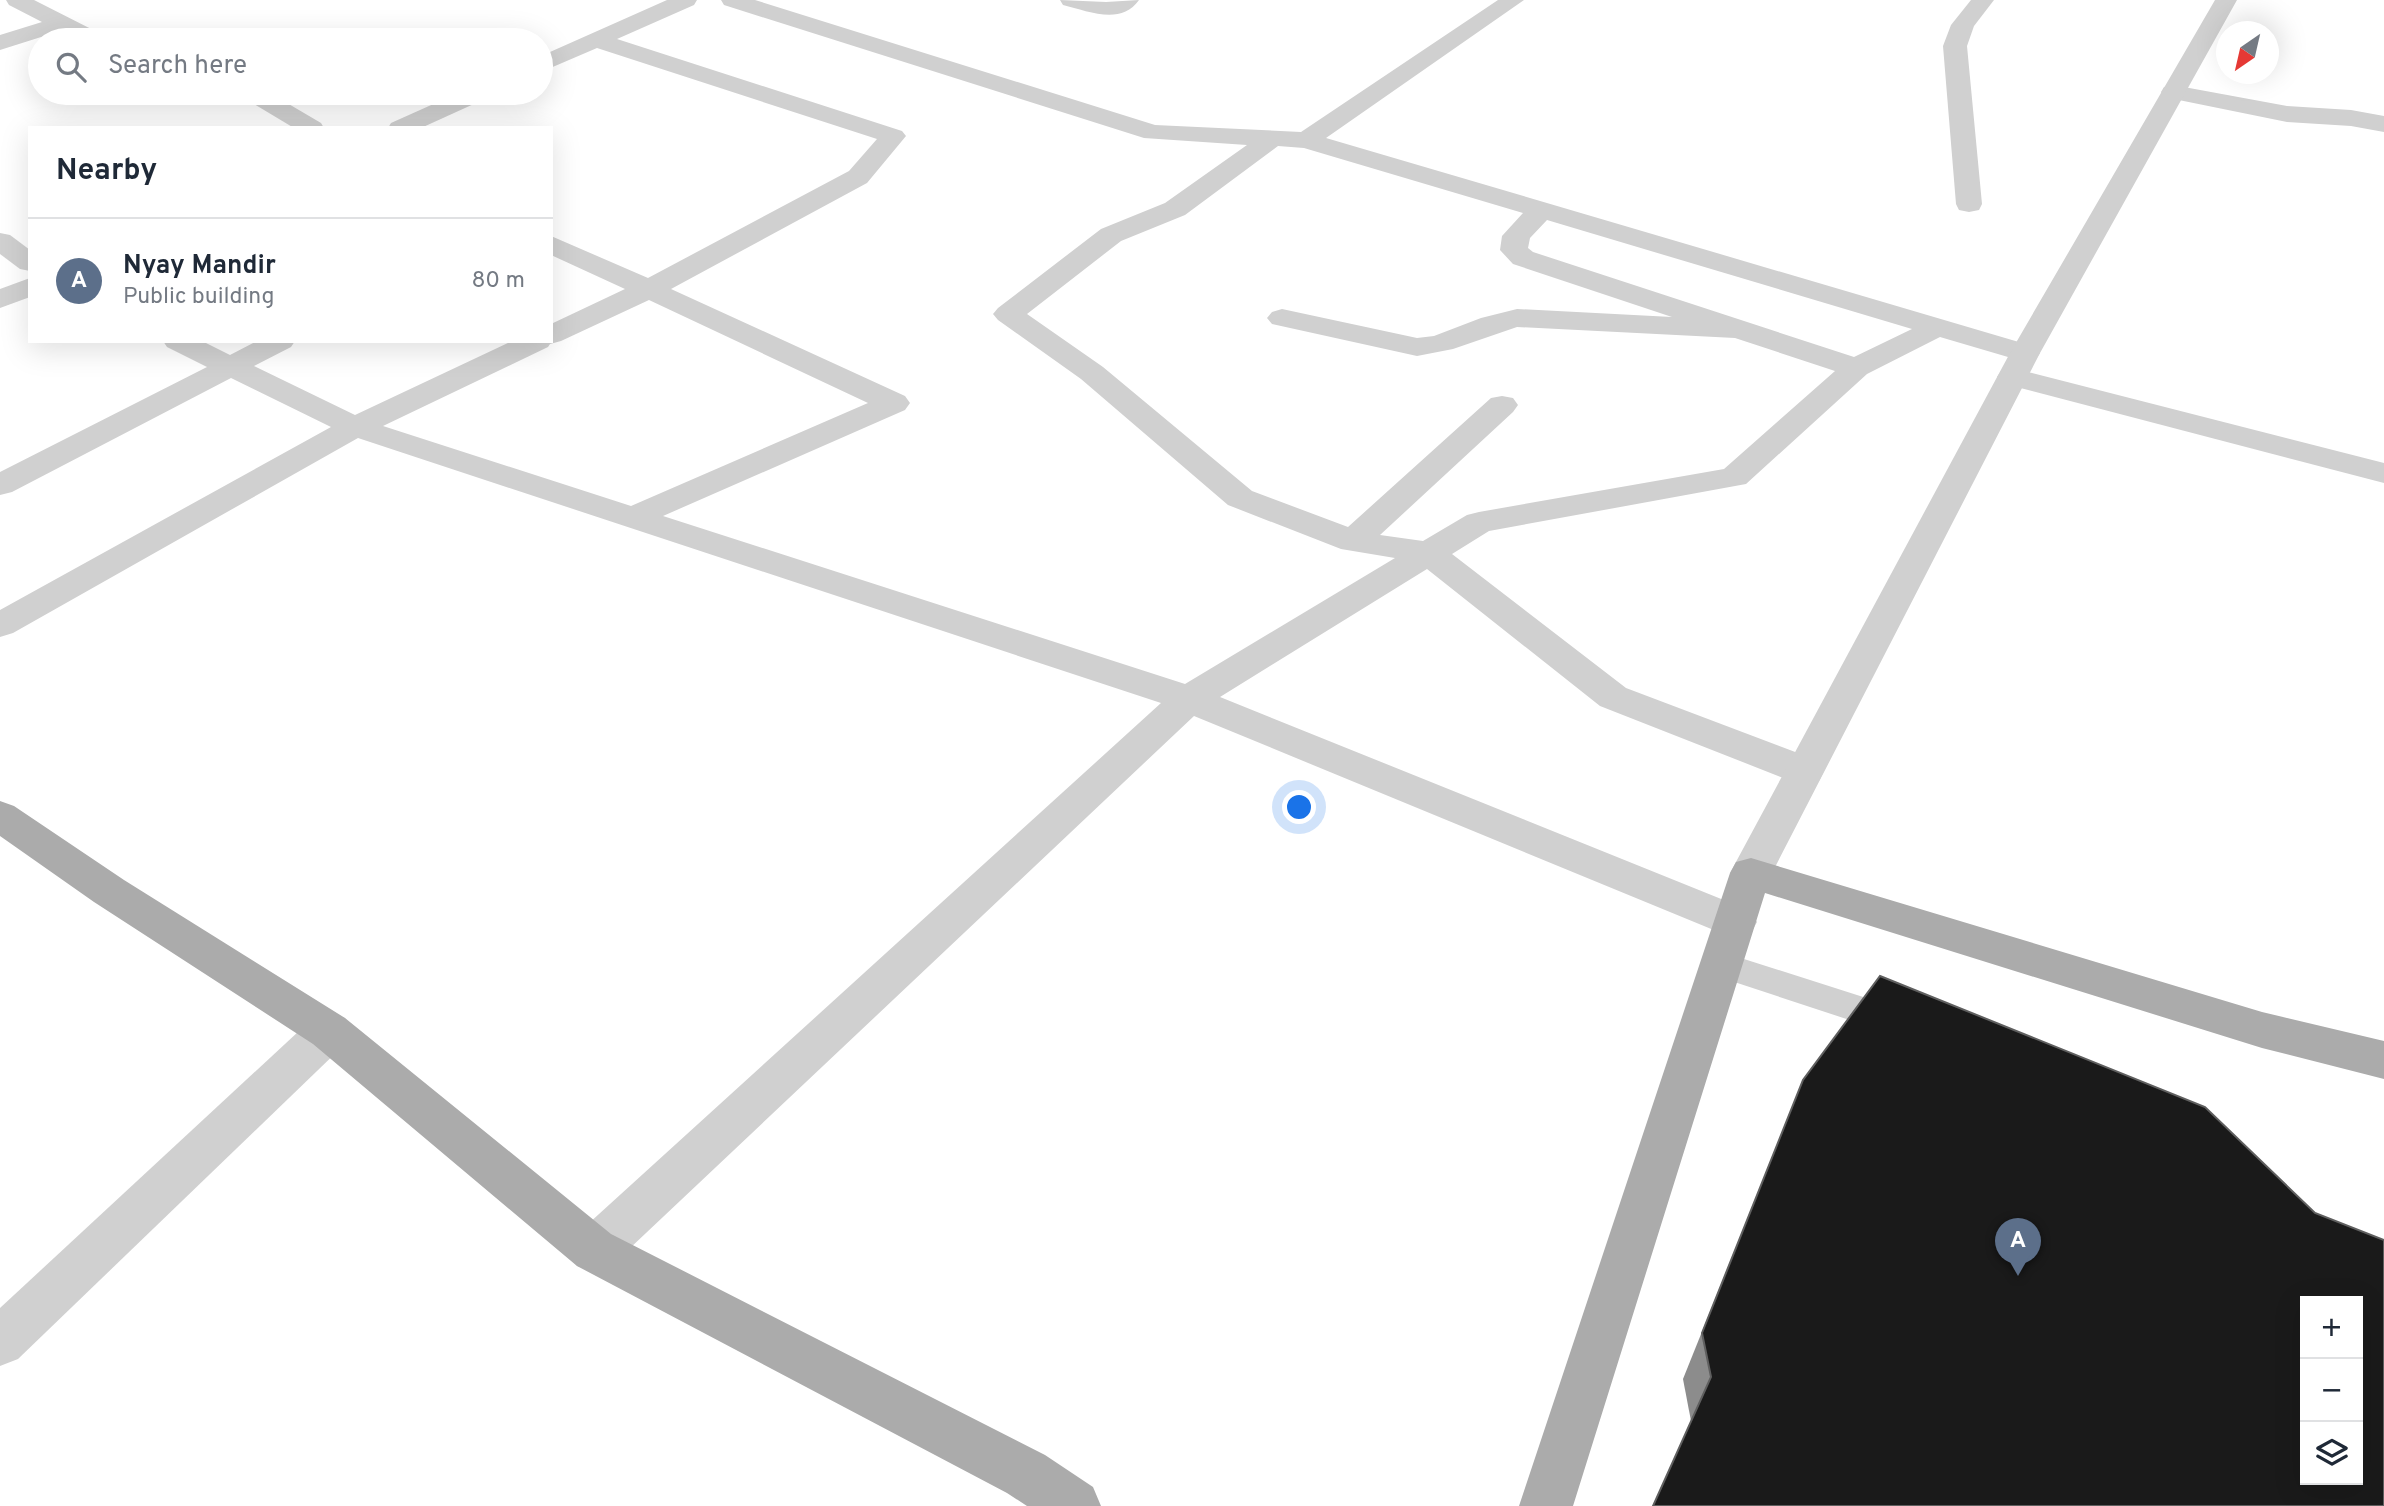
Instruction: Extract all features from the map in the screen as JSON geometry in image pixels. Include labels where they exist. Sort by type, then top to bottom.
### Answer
[{"type":"main road","points":[[0,816],[109,891],[329,1031],[594,1250],[1026,1474],[1074,1506]]},
{"type":"main road","points":[[1546,1506],[1751,873],[2262,1030],[2384,1060]]},
{"type":"street","points":[[18,0],[71,28]]},
{"type":"street","points":[[553,59],[686,0]]},
{"type":"street","points":[[732,0],[1153,133],[1306,140],[1938,327],[2018,365],[2384,473]]},
{"type":"street","points":[[1071,0],[1109,10],[1128,0]]},
{"type":"street","points":[[1306,140],[1513,0]]},
{"type":"street","points":[[1969,204],[1955,46],[1963,25],[1983,0]]},
{"type":"street","points":[[1751,873],[2018,365],[2226,0]]},
{"type":"street","points":[[46,28],[61,23]]},
{"type":"street","points":[[0,43],[28,34]]},
{"type":"street","points":[[553,334],[649,289],[858,177],[893,136],[595,40]]},
{"type":"street","points":[[2173,92],[2287,114],[2351,118],[2384,124]]},
{"type":"street","points":[[273,105],[309,126]]},
{"type":"street","points":[[404,126],[451,105]]},
{"type":"street","points":[[1273,138],[1175,209],[1111,235],[1008,314],[1092,373],[1240,498],[1353,541],[1429,553],[1613,697],[1805,771]]},
{"type":"street","points":[[1541,209],[1516,236],[1514,250],[1523,258],[1856,368]]},
{"type":"street","points":[[0,242],[28,262]]},
{"type":"street","points":[[553,245],[894,403],[633,517]]},
{"type":"street","points":[[0,299],[28,287]]},
{"type":"street","points":[[1282,318],[1417,347],[1434,347],[1493,321],[1517,318],[1736,329]]},
{"type":"street","points":[[594,1250],[1189,699],[1479,522],[1734,477],[1856,368],[1938,327]]},
{"type":"street","points":[[182,343],[355,427],[1189,699],[1736,922]]},
{"type":"street","points":[[0,485],[276,343]]},
{"type":"street","points":[[0,625],[355,427],[533,343]]},
{"type":"street","points":[[1353,541],[1502,405]]},
{"type":"street","points":[[0,1342],[329,1031]]},
{"type":"lane","points":[[1722,965],[1932,1033]]},
{"type":"building","points":[[1880,976],[2205,1107],[2315,1213],[2384,1240],[2384,1506],[1653,1506],[1711,1377],[1702,1333],[1803,1080]]},
{"type":"place","name":"Nyay Mandir","points":[[2018,1276]]}]
